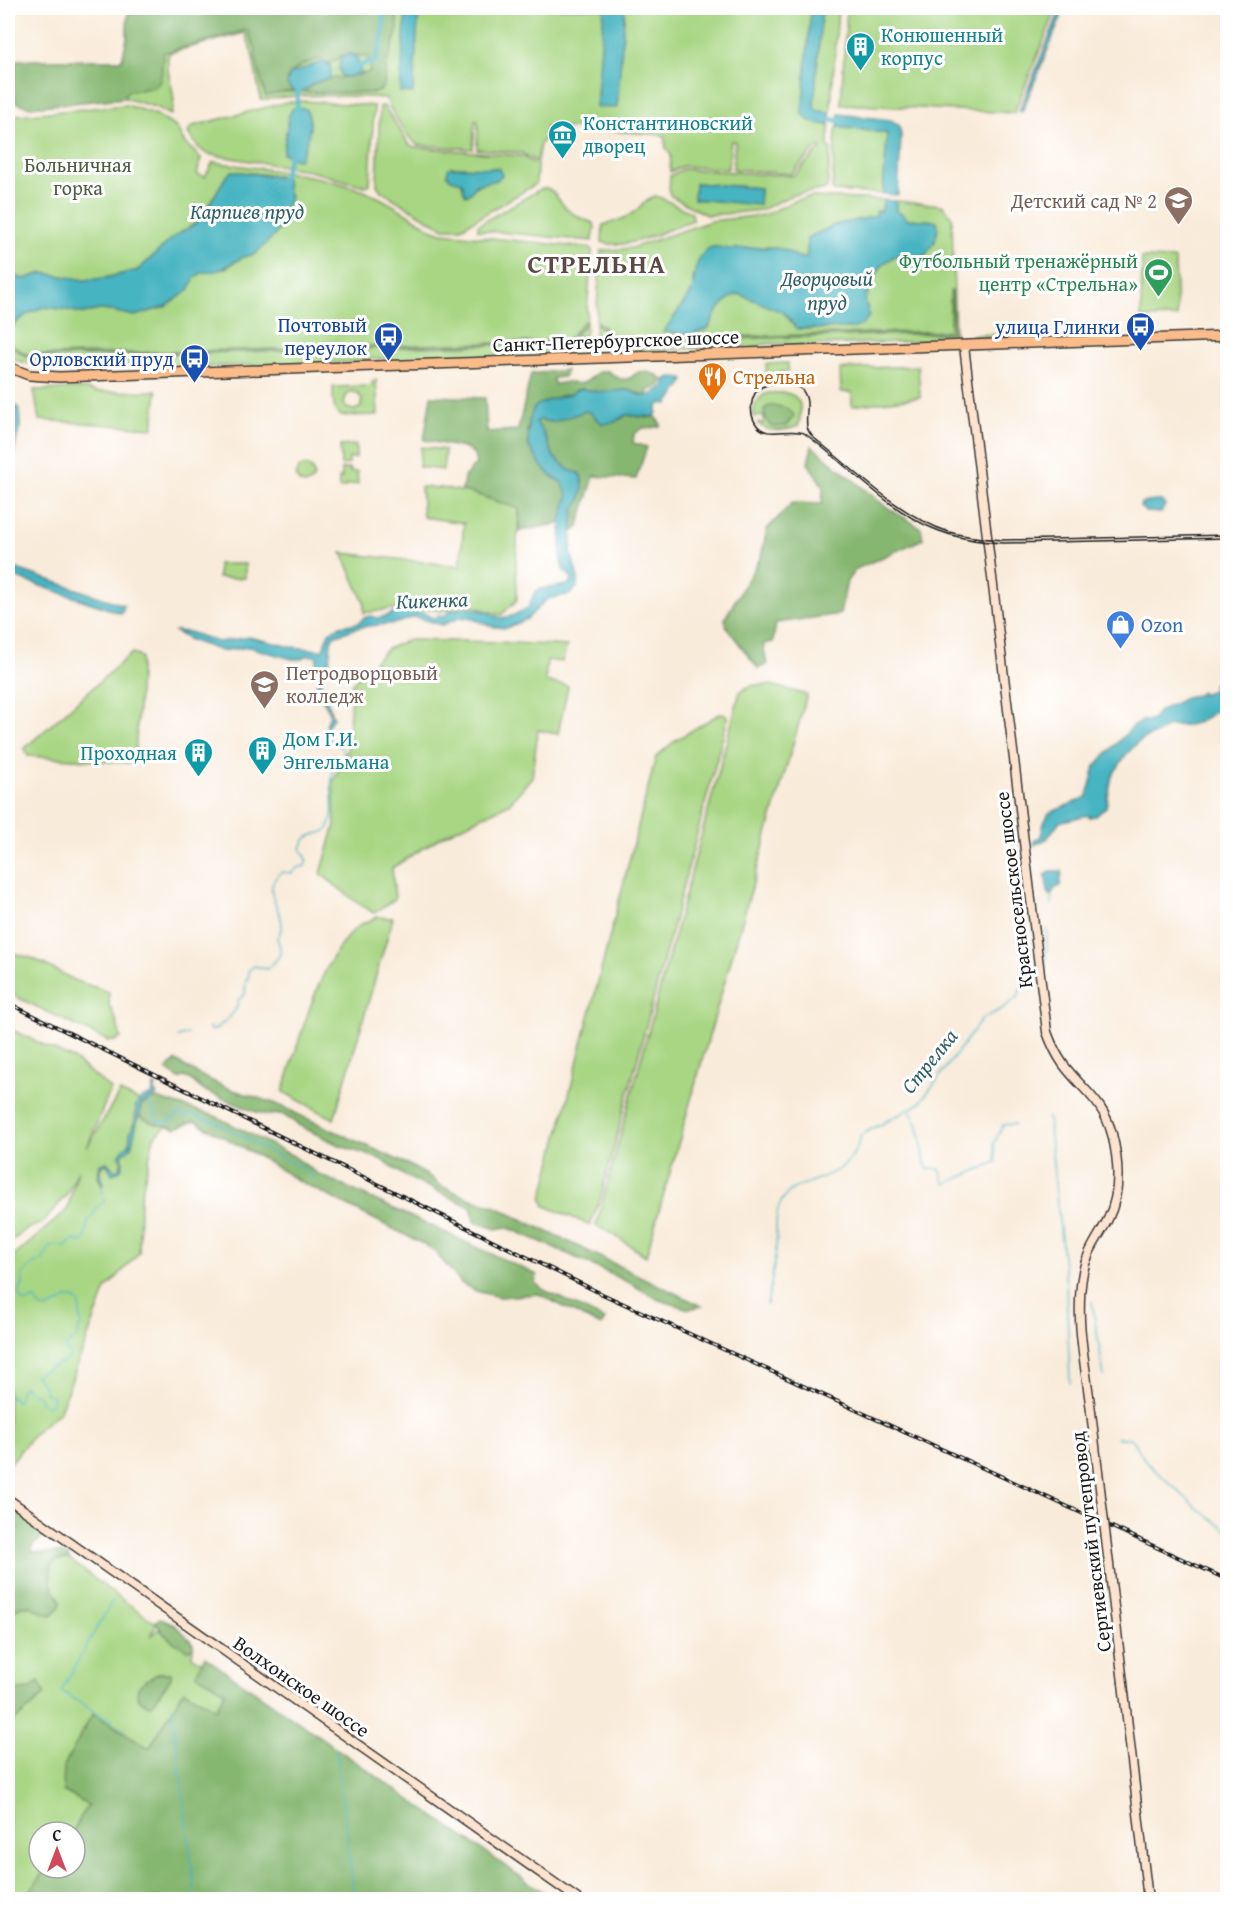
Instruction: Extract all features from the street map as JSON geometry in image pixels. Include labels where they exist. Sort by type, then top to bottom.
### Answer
[{"type":"main road","name":"Санкт-Петербургское шоссе","points":[[8,372],[31,381],[51,383],[965,349],[1227,336]]},
{"type":"main road","name":"Санкт-Петербургское шоссе","points":[[8,367],[37,377],[69,377],[1227,342]]},
{"type":"main road","name":"Красносельское шоссе","points":[[965,349],[1047,1032],[1064,1065],[1092,1094],[1105,1114],[1112,1134],[1116,1158],[1115,1197],[1108,1219],[1086,1257],[1080,1294],[1079,1311],[1089,1398]]},
{"type":"main road","name":"Сергиевский путепровод","points":[[1089,1398],[1148,1899]]},
{"type":"main road","name":"Волхонское шоссе","points":[[8,1499],[579,1899]]},
{"type":"green space","points":[[128,8],[838,8],[827,189],[792,195],[761,210],[706,215],[671,196],[669,192],[670,176],[683,169],[793,176],[821,148],[817,147],[791,174],[733,169],[735,141],[731,141],[728,169],[683,166],[670,172],[671,155],[666,148],[664,135],[547,126],[545,139],[540,144],[537,162],[522,153],[477,149],[478,121],[475,121],[473,149],[418,145],[404,131],[386,98],[308,96],[261,100],[251,49],[245,33],[169,53],[168,70],[174,99],[171,115],[155,107],[124,98],[122,60],[127,39]],"holes":[[[696,183],[760,188],[759,204],[694,199]]]},
{"type":"green space","points":[[128,8],[396,8],[398,29],[387,64],[384,85],[380,91],[372,93],[304,92],[315,83],[370,72],[367,57],[350,54],[341,55],[339,59],[329,63],[319,59],[301,66],[287,79],[294,92],[265,96],[255,56],[256,50],[247,30],[163,53],[162,74],[158,84],[154,87],[128,91],[124,98],[30,107],[14,102],[12,95],[16,60],[122,60],[127,39]]},
{"type":"green space","points":[[847,8],[1057,8],[1014,113],[841,104]]},
{"type":"green space","points":[[305,101],[374,106],[370,184],[365,186],[306,170],[207,154],[198,147],[188,133],[193,126],[287,102]],"holes":[[[302,108],[309,117],[310,129],[283,153],[289,115]]]},
{"type":"green space","name":"Больничная горка","points":[[126,105],[155,114],[177,128],[184,142],[201,158],[197,174],[205,177],[213,162],[312,177],[369,193],[442,233],[589,248],[592,250],[585,336],[573,340],[570,352],[403,361],[380,358],[358,362],[162,368],[150,366],[58,367],[28,364],[8,356],[8,329],[26,315],[43,307],[83,313],[100,310],[112,311],[134,316],[165,307],[189,290],[194,279],[201,273],[226,268],[243,257],[255,254],[283,222],[290,197],[287,182],[281,176],[232,171],[195,224],[176,235],[138,270],[85,280],[43,273],[24,279],[14,276],[8,278],[8,116]]},
{"type":"green space","points":[[380,106],[384,106],[408,143],[414,147],[522,156],[537,165],[536,184],[461,228],[445,228],[436,224],[381,191],[377,185]],"holes":[[[451,167],[499,169],[474,188],[464,192],[462,182],[447,175]]]},
{"type":"green space","points":[[838,127],[885,133],[887,136],[883,194],[832,189]]},
{"type":"green space","points":[[546,188],[570,211],[593,223],[595,227],[592,241],[478,230],[478,225]]},
{"type":"green space","points":[[655,196],[692,213],[693,220],[635,242],[611,244],[602,242],[603,225],[628,216]]},
{"type":"green space","points":[[812,197],[883,200],[882,211],[876,216],[835,225],[808,238],[807,257],[804,258],[771,247],[735,249],[713,247],[697,265],[693,278],[693,289],[664,332],[692,334],[708,329],[724,303],[739,294],[779,310],[792,324],[804,329],[854,328],[869,316],[865,299],[883,264],[895,256],[909,260],[924,255],[935,242],[937,221],[907,219],[896,213],[896,201],[942,205],[952,217],[955,340],[794,346],[774,343],[753,347],[610,351],[607,339],[595,336],[601,251],[632,248],[711,221],[764,215],[797,200]]},
{"type":"green space","name":"Футбольный тренажёрный центр «Стрельна»","points":[[1142,258],[1175,259],[1177,317],[1141,318]]},
{"type":"green space","points":[[950,291],[952,291],[953,333],[616,342],[597,324],[598,322],[617,340],[950,331]]},
{"type":"green space","points":[[584,321],[586,323],[568,343],[50,357],[25,356],[12,347],[13,345],[26,354],[51,355],[567,341]]},
{"type":"green space","points":[[1039,333],[1039,338],[975,339],[972,335]]},
{"type":"green space","points":[[788,363],[788,372],[772,373],[772,381],[767,381],[766,364]]},
{"type":"green space","points":[[918,366],[920,397],[852,406],[852,392],[841,392],[840,369]]},
{"type":"green space","points":[[566,370],[564,377],[553,378],[554,384],[569,382],[581,384],[596,373],[603,371],[608,371],[623,379],[639,372],[646,372],[658,375],[662,380],[661,385],[648,391],[647,396],[628,390],[600,392],[582,389],[535,407],[527,431],[552,477],[563,483],[568,496],[561,523],[519,531],[519,509],[462,491],[464,477],[476,464],[474,455],[468,449],[424,440],[431,396],[485,398],[487,432],[518,430],[531,374]]},
{"type":"green space","points":[[376,380],[378,415],[341,416],[334,404],[333,387],[372,386],[372,381]],"holes":[[[351,392],[357,393],[362,399],[361,407],[355,410],[348,409],[344,404],[346,396]]]},
{"type":"green space","points":[[86,389],[96,392],[157,391],[153,428],[39,420],[34,390]]},
{"type":"green space","points":[[768,393],[783,393],[796,397],[800,409],[798,426],[778,431],[758,424],[758,422],[763,424],[764,417],[754,417],[755,405],[761,397]]},
{"type":"green space","points":[[773,405],[790,410],[794,416],[786,426],[772,427],[769,425],[764,413],[765,408]]},
{"type":"green space","points":[[586,411],[592,412],[597,420],[621,419],[626,415],[648,418],[655,415],[661,425],[643,428],[634,434],[633,443],[647,447],[636,479],[594,476],[578,528],[573,532],[572,517],[582,492],[581,476],[569,470],[554,457],[536,422],[539,420],[553,422]]},
{"type":"green space","points":[[356,445],[356,458],[349,458],[349,464],[341,465],[340,446]]},
{"type":"green space","points":[[812,446],[885,506],[921,528],[923,539],[856,569],[847,581],[840,614],[776,623],[773,642],[763,644],[767,665],[758,668],[727,628],[725,618],[761,557],[767,529],[792,503],[822,504],[823,486],[808,463]]},
{"type":"green space","points":[[421,447],[445,450],[443,470],[419,467]]},
{"type":"green space","points":[[305,466],[311,469],[314,475],[311,481],[305,484],[299,481],[296,475],[299,469]]},
{"type":"green space","points":[[341,469],[357,472],[358,484],[339,488],[339,478],[342,478]]},
{"type":"green space","points":[[490,477],[519,509],[516,563],[517,600],[501,615],[473,606],[441,611],[404,607],[364,613],[364,602],[342,553],[460,566],[464,523],[423,517],[421,487],[475,493]]},
{"type":"green space","points":[[218,564],[245,564],[245,578],[218,578]]},
{"type":"green space","points":[[408,640],[567,646],[562,662],[547,660],[545,681],[568,686],[558,734],[538,730],[532,777],[509,804],[442,836],[392,868],[395,899],[374,913],[321,874],[335,825],[333,782],[347,752],[352,683],[387,649]]},
{"type":"green space","points":[[132,653],[141,657],[135,758],[131,763],[28,756],[24,749]]},
{"type":"green space","points":[[771,685],[807,695],[646,1256],[596,1226],[740,692],[750,686]]},
{"type":"green space","points":[[719,714],[728,717],[600,1200],[590,1225],[545,1206],[542,1199],[656,757],[676,740]]},
{"type":"green space","points":[[377,917],[393,918],[334,1119],[283,1092],[303,1026],[333,956],[346,938],[360,925]]},
{"type":"green space","points":[[8,952],[32,958],[76,981],[109,992],[109,1005],[121,1038],[108,1041],[8,993]]},
{"type":"green space","points":[[8,1028],[73,1059],[111,1089],[87,1147],[120,1092],[175,1118],[154,1137],[140,1199],[139,1253],[106,1289],[59,1413],[37,1430],[8,1466],[8,1259],[67,1210],[78,1170],[68,1193],[44,1222],[25,1230],[8,1245]]},
{"type":"green space","points":[[176,1061],[217,1083],[281,1106],[409,1165],[432,1178],[439,1185],[494,1206],[702,1306],[689,1309],[659,1300],[630,1283],[506,1227],[496,1229],[475,1222],[471,1207],[405,1176],[380,1159],[341,1146],[302,1127],[282,1114],[268,1115],[253,1111],[203,1090],[190,1079],[184,1077],[179,1079],[167,1071],[169,1066]]},
{"type":"green space","points":[[156,1098],[215,1116],[293,1156],[318,1174],[537,1275],[535,1283],[544,1290],[605,1320],[601,1326],[539,1294],[499,1297],[476,1291],[462,1284],[435,1252],[425,1245],[297,1180],[195,1121],[176,1128],[153,1123],[140,1117],[141,1105]]},
{"type":"green space","points":[[15,1511],[27,1518],[46,1535],[32,1546],[32,1552],[59,1553],[68,1556],[69,1559],[58,1560],[51,1565],[51,1583],[61,1603],[51,1615],[31,1606],[21,1606],[8,1616],[8,1517]]},
{"type":"green space","points":[[8,1550],[58,1560],[69,1559],[157,1624],[150,1636],[159,1629],[188,1650],[193,1648],[192,1656],[541,1899],[8,1899]]},
{"type":"green space","points":[[160,1618],[170,1622],[182,1632],[193,1644],[193,1648],[188,1650],[169,1638],[156,1621]]},
{"type":"green space","points":[[205,1657],[554,1899],[24,1899],[37,1880],[87,1880],[87,1820],[79,1820],[88,1805],[63,1791],[64,1766],[93,1713],[149,1748],[184,1690],[216,1709],[225,1691],[196,1674]]},
{"type":"green space","points":[[159,1673],[171,1673],[171,1678],[152,1705],[144,1703],[139,1698],[138,1688]]},
{"type":"green space","points":[[39,1681],[45,1694],[8,1725],[8,1697],[16,1690],[31,1689]]},
{"type":"water","points":[[406,8],[419,8],[413,93],[400,92]]},
{"type":"water","points":[[604,8],[625,8],[617,108],[596,107]]},
{"type":"water","points":[[811,8],[822,8],[814,107],[818,111],[830,112],[829,125],[810,121],[802,112]]},
{"type":"water","points":[[1061,8],[1065,8],[1022,112],[1019,111]]},
{"type":"water","points":[[349,55],[357,57],[361,74],[341,76],[339,69],[342,57]]},
{"type":"water","points":[[318,63],[330,64],[329,79],[315,83],[301,92],[294,92],[287,84],[290,74]]},
{"type":"water","points":[[297,107],[306,109],[310,122],[309,134],[300,159],[291,158],[283,153],[289,115],[292,109]]},
{"type":"water","points":[[839,114],[891,120],[899,125],[901,135],[898,195],[883,194],[886,133],[838,127]]},
{"type":"water","points":[[451,167],[494,168],[499,169],[502,175],[497,180],[476,185],[471,193],[466,195],[462,182],[451,179],[447,175]]},
{"type":"water","name":"Карпиев пруд","points":[[232,171],[286,178],[290,197],[283,222],[275,235],[255,254],[243,257],[220,270],[201,273],[194,279],[189,290],[165,307],[134,316],[112,311],[100,310],[83,313],[43,307],[26,315],[8,329],[8,278],[14,276],[24,279],[43,273],[85,280],[138,270],[176,235],[195,224]]},
{"type":"water","points":[[695,183],[760,188],[759,205],[694,199]]},
{"type":"water","name":"Дворцовый пруд","points":[[883,200],[896,201],[896,212],[901,213],[907,219],[937,221],[937,234],[932,247],[922,257],[909,260],[895,256],[883,264],[865,299],[869,316],[862,325],[854,328],[797,329],[784,313],[739,294],[724,303],[708,329],[692,334],[663,332],[690,295],[696,266],[708,249],[715,247],[776,248],[804,258],[807,257],[807,238],[835,225],[876,216],[876,211],[882,211]]},
{"type":"water","points":[[670,377],[682,378],[684,381],[668,404],[662,403],[657,407],[657,413],[653,417],[626,415],[615,422],[603,424],[586,411],[553,422],[539,420],[536,422],[554,457],[569,470],[579,473],[582,478],[583,488],[580,501],[574,510],[571,553],[578,578],[577,587],[571,594],[547,599],[527,619],[507,628],[494,627],[470,618],[459,618],[442,625],[415,617],[397,623],[360,627],[334,636],[329,662],[321,684],[322,692],[334,716],[327,727],[330,714],[318,690],[317,681],[321,678],[319,675],[321,672],[316,667],[317,657],[309,655],[300,659],[292,659],[249,647],[221,651],[190,640],[174,631],[189,632],[218,642],[249,637],[292,647],[321,650],[329,632],[340,626],[358,623],[370,616],[378,618],[387,616],[400,609],[424,613],[433,618],[440,615],[442,618],[455,610],[470,608],[500,618],[512,616],[528,608],[535,592],[540,589],[568,585],[572,578],[563,569],[561,560],[561,520],[568,496],[562,482],[552,477],[542,467],[528,445],[529,421],[533,410],[537,405],[582,389],[600,392],[628,390],[643,396],[651,395],[664,386],[665,380]]},
{"type":"water","name":"Орловский пруд","points":[[8,397],[19,409],[20,426],[8,477]]},
{"type":"water","points":[[1162,501],[1165,505],[1161,513],[1146,512],[1140,507],[1141,503]]},
{"type":"water","points":[[8,566],[124,605],[123,610],[121,613],[8,575]]},
{"type":"water","points":[[1224,656],[1228,657],[1228,701],[1226,704],[1199,722],[1168,726],[1137,743],[1112,776],[1106,807],[1096,816],[1089,817],[1088,815],[1059,822],[1047,839],[1034,845],[1034,841],[1041,836],[1049,813],[1087,797],[1095,766],[1134,725],[1142,721],[1151,721],[1159,711],[1189,696],[1198,695],[1201,692],[1203,695],[1215,688],[1213,685]]},
{"type":"water","points":[[1053,871],[1062,871],[1060,886],[1054,889],[1052,895],[1049,895],[1045,875]]},
{"type":"water","points":[[154,1086],[157,1095],[141,1104],[130,1149],[122,1155],[123,1164],[121,1169],[112,1174],[107,1164],[101,1166],[102,1186],[98,1177],[100,1164],[107,1162],[115,1171],[119,1168],[122,1162],[119,1156],[129,1144],[135,1121],[136,1105],[142,1098],[152,1095]]},
{"type":"waterway","points":[[353,67],[374,62],[382,35],[383,8]]},
{"type":"waterway","points":[[297,112],[298,86]]},
{"type":"waterway","points":[[825,119],[845,121]]},
{"type":"waterway","points":[[282,181],[291,151]]},
{"type":"waterway","points":[[1223,649],[1228,636]]},
{"type":"waterway","name":"Кикенка","points":[[209,1027],[210,1030],[214,1030],[236,1009],[238,1000],[245,994],[248,971],[254,966],[267,969],[279,956],[280,949],[277,939],[282,923],[272,894],[274,880],[281,872],[292,873],[297,868],[305,866],[307,859],[301,849],[303,842],[327,830],[331,819],[333,772],[336,764],[344,755],[340,746],[325,737],[328,725]]},
{"type":"waterway","name":"Стрелка","points":[[1051,894],[1052,904]]},
{"type":"waterway","name":"Стрелка","points":[[1044,966],[1046,965],[1047,929]]},
{"type":"waterway","name":"Стрелка","points":[[767,1305],[776,1249],[776,1217],[785,1196],[798,1186],[837,1171],[854,1154],[861,1135],[919,1104],[982,1019],[1017,998],[1023,985],[1026,968],[1029,968]]},
{"type":"waterway","name":"Кикенка","points":[[178,1037],[188,1034]]},
{"type":"waterway","points":[[151,1099],[149,1105],[154,1109],[158,1122],[164,1121],[168,1124],[180,1114],[186,1117],[189,1114],[214,1121],[316,1178]]},
{"type":"waterway","points":[[910,1112],[917,1124],[927,1169],[940,1169],[945,1184],[996,1162],[994,1144],[1003,1125],[1015,1124]]},
{"type":"waterway","points":[[1048,1117],[1066,1285],[1070,1383]]},
{"type":"waterway","name":"Кикенка","points":[[8,1398],[11,1395],[16,1401],[19,1400],[24,1386],[40,1397],[41,1402],[47,1406],[51,1404],[53,1396],[46,1393],[35,1375],[69,1359],[70,1355],[65,1347],[78,1337],[82,1323],[80,1304],[74,1298],[66,1298],[46,1309],[40,1307],[36,1299],[28,1302],[22,1301],[19,1295],[23,1284],[22,1274],[35,1263],[42,1261],[50,1247],[55,1245],[65,1247],[74,1240],[82,1242],[86,1235],[88,1222],[96,1208],[104,1202],[102,1187]]},
{"type":"waterway","points":[[1092,1302],[1104,1376]]},
{"type":"waterway","points":[[1117,1438],[1131,1438],[1146,1462],[1196,1507],[1228,1531]]},
{"type":"waterway","points":[[113,1600],[61,1691],[125,1730]]},
{"type":"waterway","points":[[172,1707],[178,1758]]},
{"type":"waterway","points":[[336,1748],[347,1838]]},
{"type":"waterway","points":[[179,1763],[196,1900]]},
{"type":"waterway","points":[[347,1840],[355,1900]]},
{"type":"tram line","points":[[1228,535],[1004,540],[976,538],[949,532],[912,515],[814,438],[807,427],[805,394],[798,387],[783,384],[766,385],[758,390],[753,399],[752,415],[760,429],[771,432],[804,433],[882,497],[915,520],[958,537],[1004,543],[1228,538]]},
{"type":"railway","points":[[8,1003],[600,1293],[1228,1580]]},
{"type":"place","name":"Конюшенный корпус","points":[[860,72]]},
{"type":"place","name":"Константиновский дворец","points":[[562,160]]},
{"type":"place","name":"Детский сад № 2","points":[[1178,226]]},
{"type":"place","name":"Футбольный тренажёрный центр «Стрельна»","points":[[1159,298]]},
{"type":"place","name":"улица Глинки","points":[[1141,352]]},
{"type":"place","name":"Почтовый переулок","points":[[388,362]]},
{"type":"place","name":"Орловский пруд","points":[[195,384]]},
{"type":"place","name":"Стрельна","points":[[712,402]]},
{"type":"place","name":"Ozon","points":[[1120,650]]},
{"type":"place","name":"Петродворцовый колледж","points":[[265,710]]},
{"type":"place","name":"Дом Г.И. Энгельмана","points":[[262,776]]},
{"type":"place","name":"Проходная","points":[[198,778]]},
{"type":"district","name":"СТРЕЛЬНА","points":[[597,263]]}]
